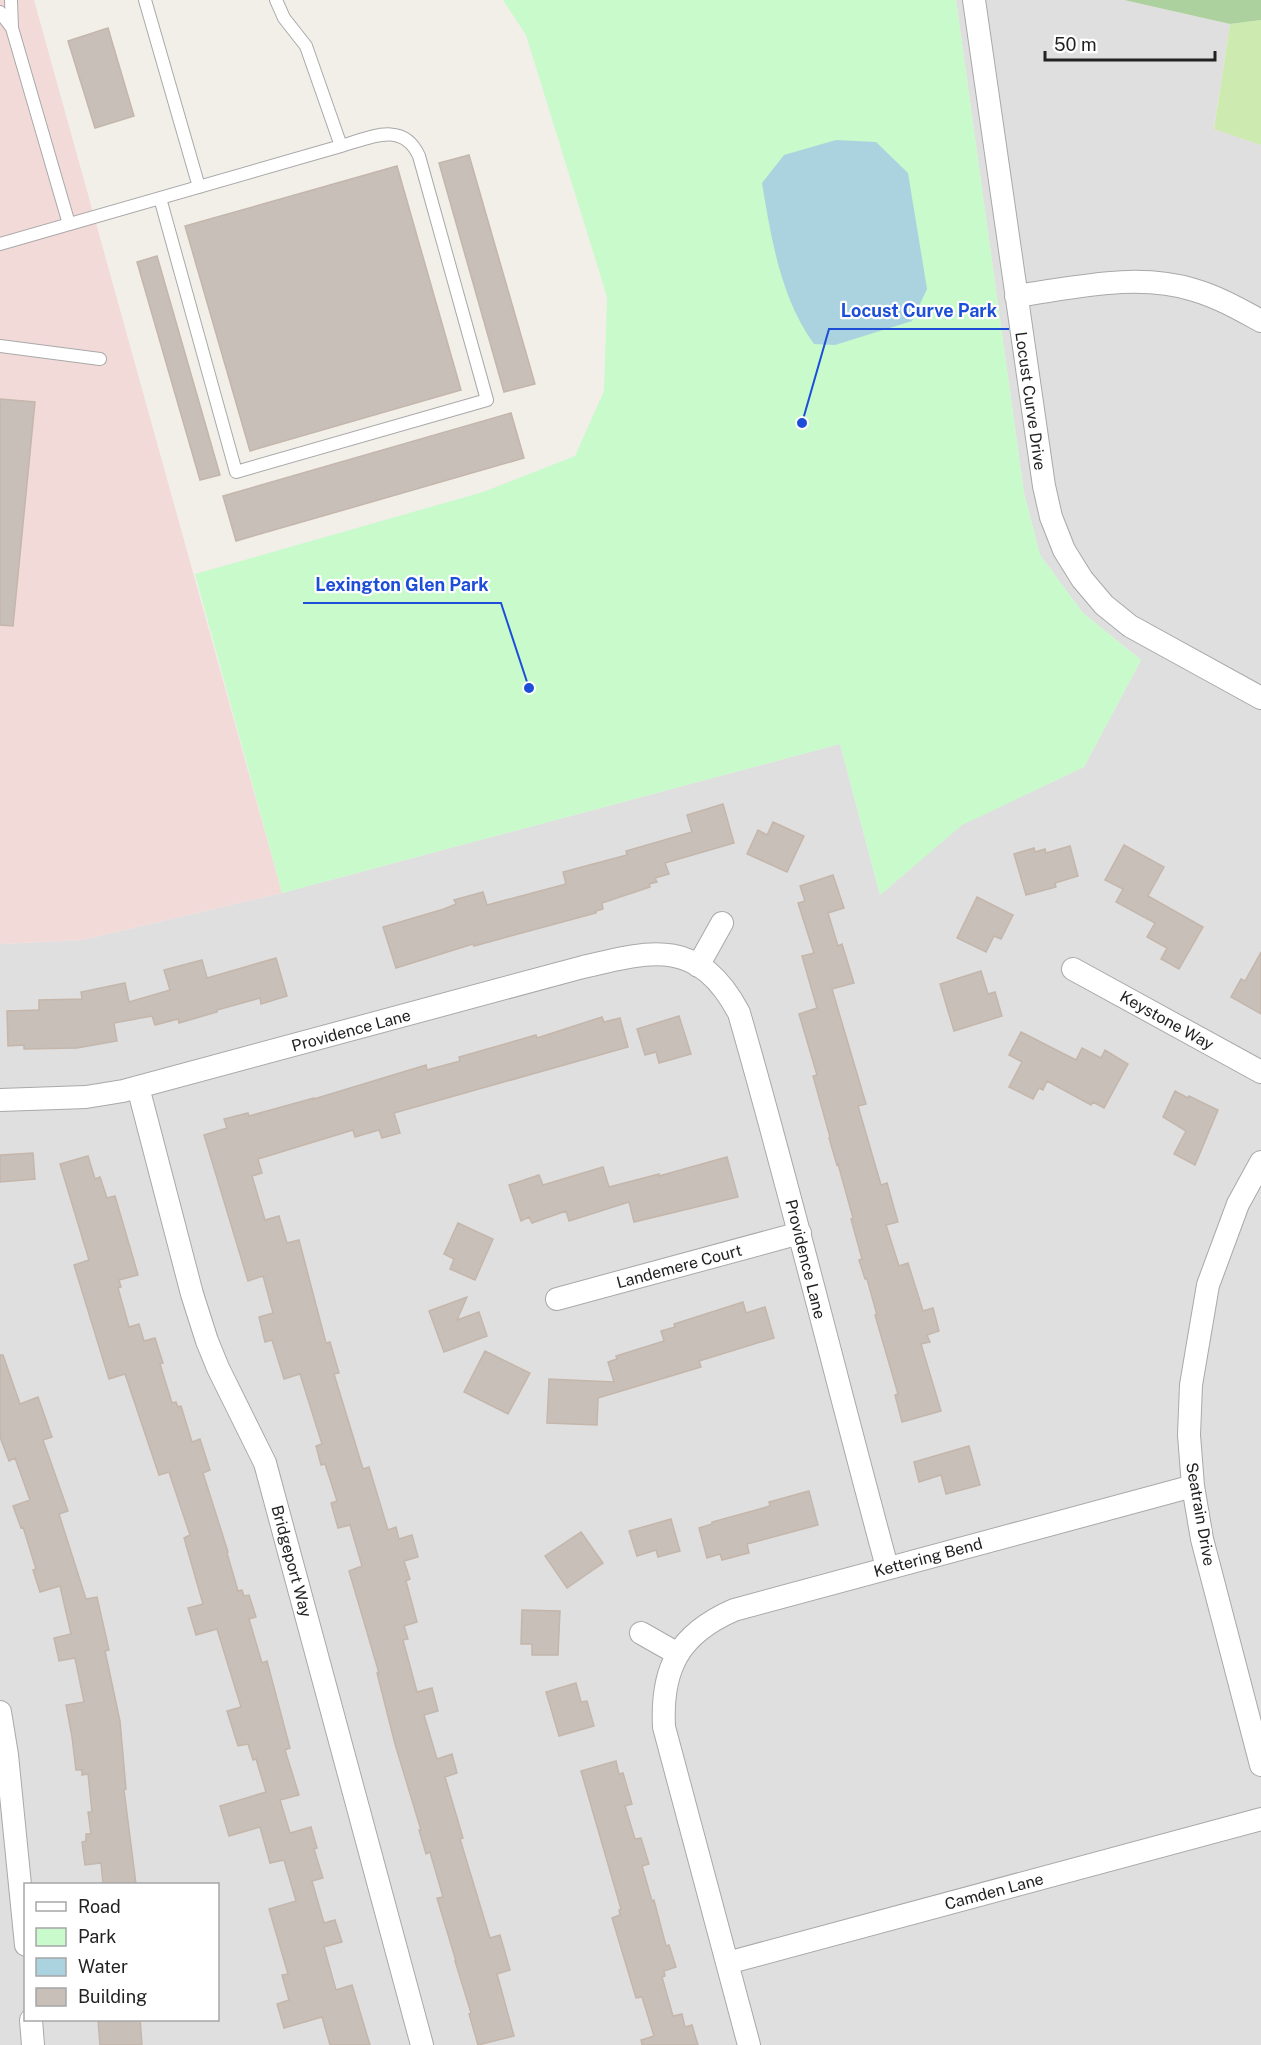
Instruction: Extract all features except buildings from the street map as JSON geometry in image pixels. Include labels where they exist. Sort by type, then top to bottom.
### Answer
[{"type":"street","name":"Locust Curve Drive","points":[[974,0],[1044,486],[1051,517],[1064,550],[1082,579],[1104,605],[1130,626],[1261,698]]},
{"type":"street","points":[[1016,296],[1115,282],[1151,282],[1192,289],[1223,300],[1261,321]]},
{"type":"street","points":[[698,966],[722,923]]},
{"type":"street","name":"Providence Lane","points":[[0,1100],[86,1097],[138,1087],[636,954],[665,953],[678,956],[698,966],[721,984],[739,1013],[800,1233],[841,1399],[887,1567]]},
{"type":"street","name":"Keystone Way","points":[[1073,969],[1261,1072]]},
{"type":"street","name":"Bridgeport Way","points":[[138,1087],[192,1294],[207,1341],[265,1463],[422,2045]]},
{"type":"street","name":"Seatrain Drive","points":[[1261,1162],[1238,1204],[1208,1285],[1191,1385],[1189,1435],[1193,1486],[1202,1539],[1261,1765]]},
{"type":"street","name":"Landemere Court","points":[[557,1299],[800,1233]]},
{"type":"street","name":"Kettering Bend","points":[[749,2045],[664,1727],[662,1700],[667,1678],[678,1654],[694,1634],[718,1617],[734,1610],[1193,1486]]},
{"type":"street","points":[[641,1633],[678,1654]]},
{"type":"street","points":[[0,1712],[7,1755],[24,1925]]},
{"type":"street","name":"Camden Lane","points":[[727,1963],[1261,1819]]},
{"type":"street","points":[[31,2021],[33,2045]]},
{"type":"lane","points":[[6,28],[11,0]]},
{"type":"lane","points":[[145,0],[199,187]]},
{"type":"lane","points":[[276,0],[284,18],[306,46],[341,146]]},
{"type":"lane","points":[[0,12],[69,224]]},
{"type":"lane","points":[[0,244],[69,224],[160,198],[199,187],[341,146],[387,134],[403,136],[414,145],[419,156],[487,400],[236,472],[160,198]]},
{"type":"lane","points":[[0,346],[100,359]]},
{"type":"shaded area","points":[[0,0],[34,0],[282,893],[82,940],[0,944]]},
{"type":"shaded area","points":[[956,0],[1124,0],[1230,24],[1214,128],[1261,145],[1261,2045],[0,2045],[0,944],[82,940],[282,893],[840,744],[880,895],[961,825],[1084,767],[1141,660],[1083,613],[1040,555],[1024,493]]},
{"type":"green space","points":[[503,0],[956,0],[1024,493],[1040,555],[1083,613],[1141,660],[1084,767],[962,825],[880,895],[840,744],[282,893],[195,574],[483,492],[575,456],[604,391],[607,297],[526,35]]},
{"type":"green space","points":[[1124,0],[1261,0],[1261,20],[1230,24]]},
{"type":"green space","points":[[1261,20],[1261,145],[1214,129],[1230,24]]},
{"type":"water","points":[[836,140],[876,142],[908,173],[927,289],[912,321],[835,345],[814,344],[793,308],[785,288],[769,225],[762,183],[784,155]]},
{"type":"place","name":"Locust Curve Park","points":[[802,423]]},
{"type":"place","name":"Lexington Glen Park","points":[[529,688]]}]
